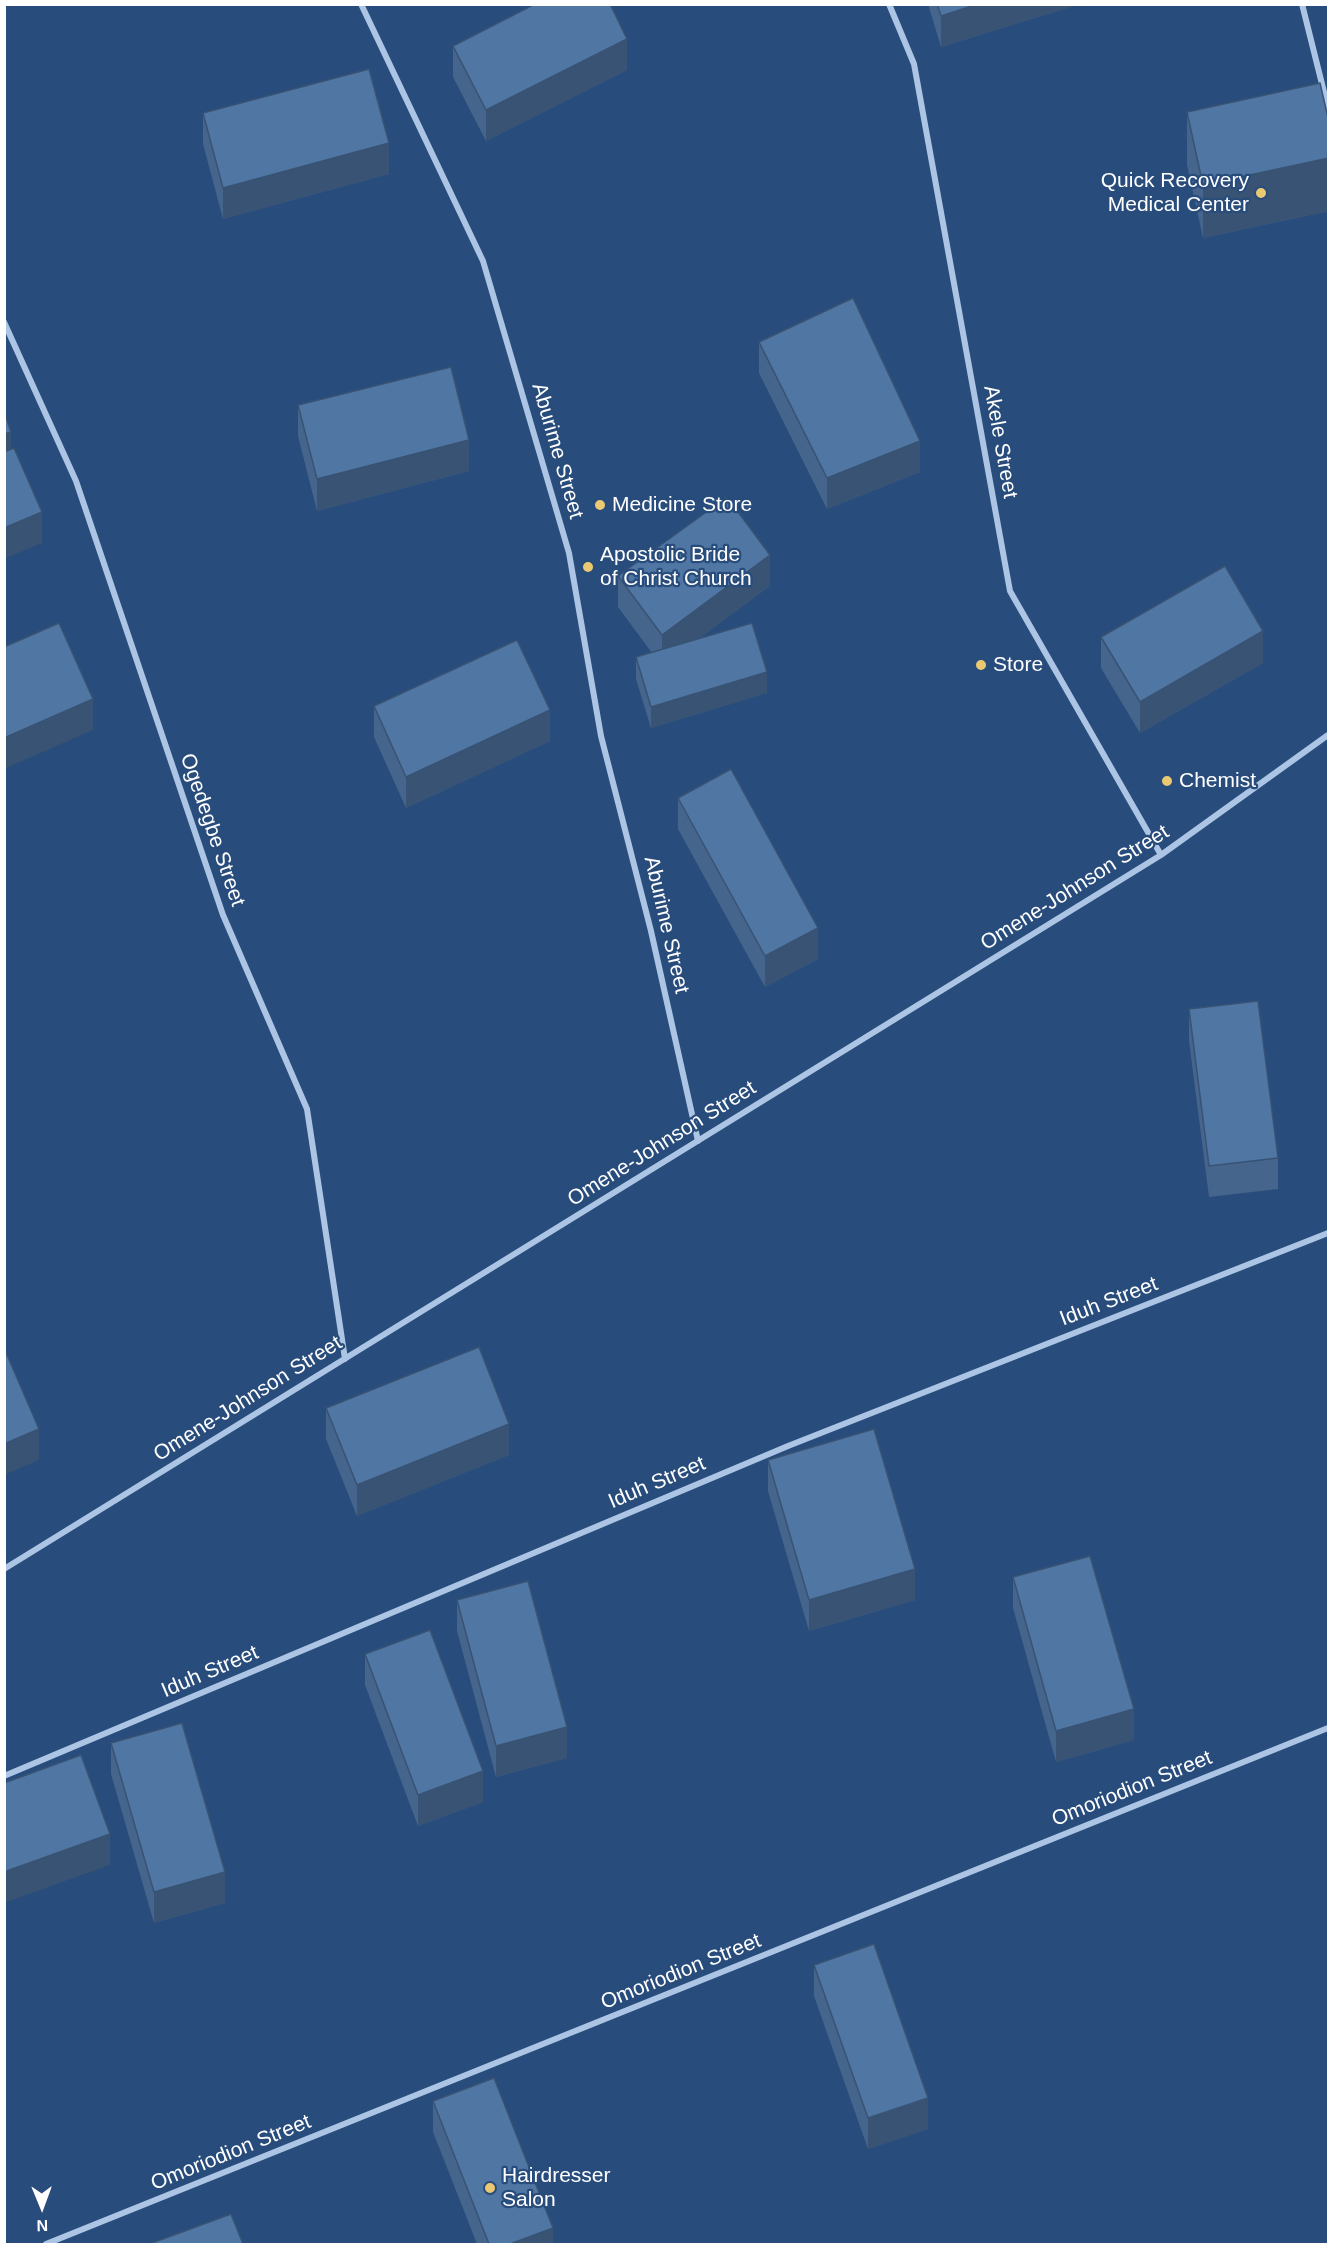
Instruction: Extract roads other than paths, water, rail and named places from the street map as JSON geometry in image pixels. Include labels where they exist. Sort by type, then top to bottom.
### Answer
[{"type":"street","name":"Aburime Street","points":[[361,4],[483,261],[569,553],[602,736],[651,931],[698,1142]]},
{"type":"street","name":"Akele Street","points":[[889,4],[914,64],[1010,591],[1161,855]]},
{"type":"street","points":[[1302,4],[1329,108]]},
{"type":"street","name":"Ogedegbe Street","points":[[4,322],[76,481],[223,915],[307,1109],[345,1359]]},
{"type":"street","name":"Omene-Johnson Street","points":[[4,1569],[1161,855],[1329,735]]},
{"type":"street","name":"Iduh Street","points":[[4,1776],[788,1446],[1329,1233]]},
{"type":"street","name":"Omoriodion Street","points":[[46,2244],[1329,1728]]},
{"type":"place","name":"Quick Recovery Medical Center","points":[[1261,193]]},
{"type":"place","name":"Medicine Store","points":[[600,505]]},
{"type":"place","name":"Apostolic Bride of Christ Church","points":[[588,567]]},
{"type":"place","name":"Store","points":[[981,665]]},
{"type":"place","name":"Chemist","points":[[1167,781]]},
{"type":"place","name":"Hairdresser Salon","points":[[490,2188]]}]
